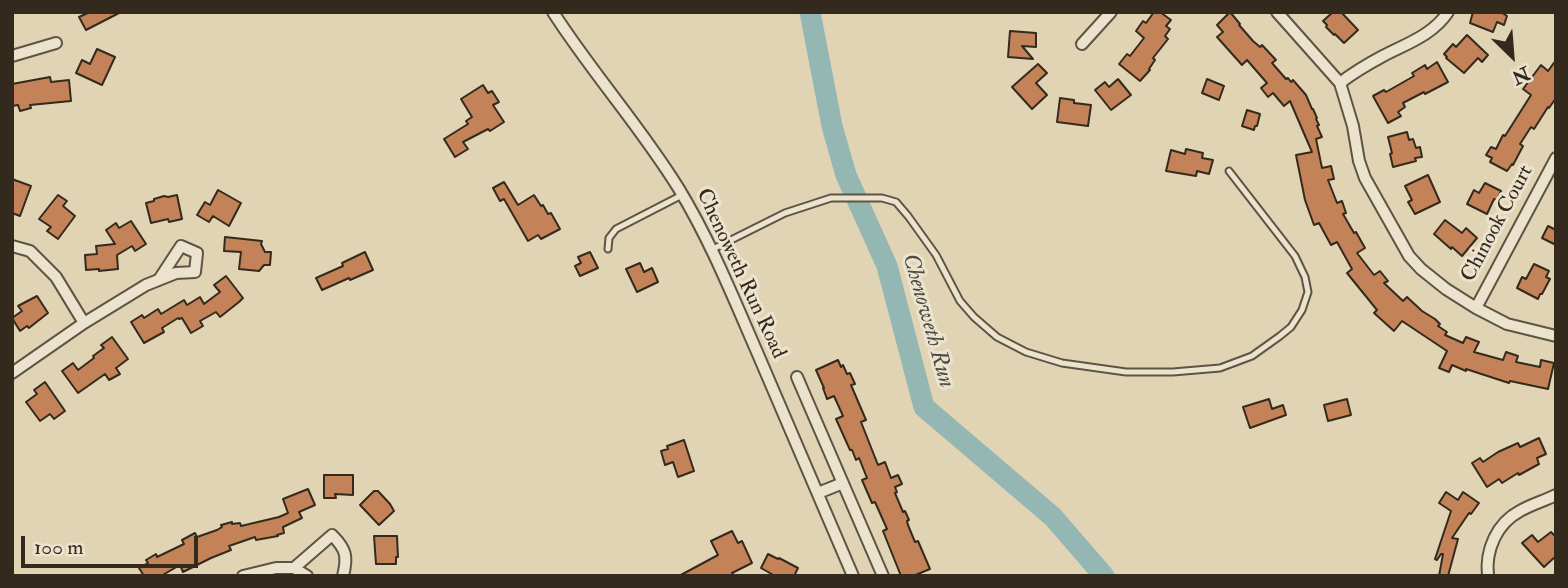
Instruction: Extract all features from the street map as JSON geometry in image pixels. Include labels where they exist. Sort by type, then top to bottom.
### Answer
[{"type":"street","name":"Chenoweth Run Road","points":[[553,12],[656,154],[682,195],[711,250],[853,576]]},
{"type":"street","points":[[1082,44],[1111,12]]},
{"type":"street","points":[[1277,12],[1340,83],[1365,178],[1409,256],[1446,289],[1476,308],[1507,324],[1556,336]]},
{"type":"street","points":[[1340,83],[1427,34],[1448,12]]},
{"type":"street","points":[[12,57],[56,43]]},
{"type":"street","name":"Chinook Court","points":[[1476,308],[1556,158]]},
{"type":"street","points":[[12,246],[30,251],[56,277],[84,323]]},
{"type":"street","points":[[12,373],[84,323],[146,285],[176,272],[195,272],[197,253],[181,246],[159,278]]},
{"type":"street","points":[[797,377],[883,576]]},
{"type":"street","points":[[818,493],[842,483]]},
{"type":"street","points":[[1488,576],[1488,555],[1492,543],[1507,520],[1518,512],[1556,495]]},
{"type":"street","points":[[294,568],[332,535],[344,547],[344,576]]},
{"type":"street","points":[[243,576],[276,568],[294,568],[307,576]]},
{"type":"lane","points":[[711,250],[785,214],[831,198],[881,198],[896,202],[908,216],[936,255],[960,301],[974,317],[998,337],[1026,352],[1062,363],[1126,372],[1220,368],[1252,356],[1280,337],[1291,327],[1302,310],[1308,292],[1305,277],[1295,256],[1229,171]]},
{"type":"lane","points":[[608,249],[609,238],[616,229],[682,195]]},
{"type":"building","points":[[90,12],[121,12],[86,30],[79,17]]},
{"type":"building","points":[[1154,12],[1160,12],[1171,20],[1166,26],[1170,29],[1165,36],[1168,39],[1153,58],[1155,60],[1150,70],[1140,81],[1119,64],[1127,54],[1130,56],[1144,38],[1136,31]]},
{"type":"building","points":[[1230,12],[1253,41],[1260,47],[1262,45],[1276,60],[1272,63],[1286,79],[1291,82],[1293,80],[1306,95],[1322,137],[1316,139],[1322,168],[1331,166],[1334,179],[1328,180],[1337,203],[1342,201],[1346,213],[1343,214],[1365,248],[1357,253],[1374,275],[1380,271],[1388,281],[1384,283],[1403,301],[1407,297],[1435,319],[1440,324],[1438,326],[1447,332],[1445,335],[1463,343],[1466,337],[1479,342],[1474,352],[1503,360],[1506,352],[1518,356],[1516,362],[1540,367],[1541,360],[1554,363],[1548,389],[1510,381],[1509,383],[1452,365],[1449,372],[1439,368],[1447,351],[1402,321],[1394,331],[1374,313],[1377,310],[1347,273],[1352,269],[1337,242],[1331,245],[1319,223],[1314,225],[1305,200],[1296,155],[1312,152],[1290,101],[1284,106],[1273,93],[1268,97],[1261,88],[1267,83],[1247,60],[1242,65],[1217,37],[1223,32],[1217,25]]},
{"type":"building","points":[[1333,12],[1341,12],[1358,30],[1344,43],[1323,21]]},
{"type":"building","points":[[1473,12],[1501,12],[1507,16],[1504,25],[1497,22],[1493,32],[1470,23]]},
{"type":"building","points":[[1010,31],[1036,33],[1036,47],[1022,46],[1033,59],[1008,57]]},
{"type":"building","points":[[1467,35],[1488,55],[1482,62],[1478,58],[1464,73],[1444,54],[1453,44],[1456,47]]},
{"type":"building","points":[[97,49],[115,57],[102,85],[76,73],[82,60],[90,64]]},
{"type":"building","points":[[1556,60],[1556,98],[1520,144],[1523,146],[1513,165],[1507,171],[1490,162],[1492,158],[1486,155],[1491,147],[1496,149],[1531,95],[1523,89],[1541,65],[1548,71]]},
{"type":"building","points":[[1437,62],[1448,82],[1403,103],[1405,107],[1398,112],[1401,116],[1388,123],[1373,96],[1384,90],[1386,92],[1414,76],[1412,73],[1425,65],[1427,69]]},
{"type":"building","points":[[1038,64],[1047,73],[1036,83],[1047,95],[1032,109],[1012,87]]},
{"type":"building","points":[[50,77],[51,82],[69,80],[71,101],[30,105],[31,108],[20,111],[18,105],[12,106],[12,84]]},
{"type":"building","points":[[1118,79],[1131,95],[1111,110],[1095,90],[1105,82],[1109,87]]},
{"type":"building","points":[[1207,79],[1224,86],[1219,100],[1202,93]]},
{"type":"building","points":[[483,85],[488,93],[492,91],[499,102],[493,105],[504,122],[463,142],[468,149],[455,157],[444,139],[468,124],[466,121],[472,117],[461,99]]},
{"type":"building","points":[[1060,98],[1091,105],[1088,126],[1057,122]]},
{"type":"building","points":[[1247,110],[1260,114],[1254,130],[1242,126]]},
{"type":"building","points":[[1407,132],[1409,140],[1413,139],[1416,148],[1420,147],[1422,157],[1393,167],[1388,137]]},
{"type":"building","points":[[1186,149],[1203,153],[1202,158],[1213,160],[1209,174],[1197,171],[1196,176],[1166,171],[1171,150],[1185,154]]},
{"type":"building","points":[[1428,175],[1440,202],[1415,214],[1408,202],[1412,200],[1405,186]]},
{"type":"building","points":[[12,179],[31,186],[20,216],[12,213]]},
{"type":"building","points":[[504,182],[518,205],[534,195],[548,214],[551,213],[560,229],[541,239],[538,235],[528,241],[504,199],[500,201],[493,188]]},
{"type":"building","points":[[1485,183],[1501,191],[1487,214],[1467,204],[1474,190],[1479,193]]},
{"type":"building","points":[[218,190],[241,203],[229,226],[213,216],[209,222],[197,215],[205,202],[210,205]]},
{"type":"building","points":[[58,195],[67,201],[63,206],[75,216],[58,239],[47,231],[51,227],[39,219]]},
{"type":"building","points":[[177,195],[182,219],[151,223],[146,203],[164,196]]},
{"type":"building","points":[[1445,220],[1462,233],[1466,228],[1477,238],[1462,256],[1434,234]]},
{"type":"building","points":[[131,221],[146,244],[135,251],[132,246],[117,255],[118,269],[86,270],[85,255],[97,254],[96,246],[115,244],[106,230],[116,223],[119,228]]},
{"type":"building","points":[[1548,226],[1556,230],[1556,245],[1542,238]]},
{"type":"building","points":[[225,237],[262,241],[265,252],[271,252],[270,265],[264,265],[259,271],[239,269],[241,252],[224,251]]},
{"type":"building","points":[[365,252],[373,270],[322,290],[316,278]]},
{"type":"building","points":[[590,252],[598,268],[580,276],[575,266],[581,263],[578,257]]},
{"type":"building","points":[[640,263],[644,272],[652,268],[658,282],[637,292],[626,269]]},
{"type":"building","points":[[1534,264],[1549,271],[1546,277],[1550,279],[1538,299],[1517,288],[1522,277],[1526,279]]},
{"type":"building","points":[[226,276],[243,298],[239,302],[220,317],[216,312],[200,321],[203,326],[191,333],[182,318],[178,318],[162,328],[164,332],[144,343],[131,322],[158,309],[161,314],[184,300],[187,305],[200,297],[204,304],[220,292],[214,285]]},
{"type":"building","points":[[37,296],[48,313],[29,328],[27,326],[20,331],[12,318],[22,311],[18,306]]},
{"type":"building","points":[[112,337],[128,359],[116,368],[120,374],[109,380],[105,374],[78,393],[62,371],[73,363],[78,370],[94,358],[93,356],[104,348],[101,345]]},
{"type":"building","points":[[838,360],[847,374],[850,373],[855,384],[851,385],[866,420],[861,422],[878,465],[885,462],[891,478],[898,475],[902,484],[895,487],[895,493],[909,520],[908,525],[915,542],[918,541],[930,569],[913,576],[901,576],[883,531],[887,529],[862,480],[867,478],[859,458],[856,460],[850,450],[836,419],[843,416],[834,396],[827,399],[816,370]]},
{"type":"building","points":[[45,382],[65,411],[54,419],[50,414],[40,421],[26,402],[37,394],[34,390]]},
{"type":"building","points":[[1269,399],[1272,409],[1283,405],[1286,415],[1250,428],[1243,407]]},
{"type":"building","points":[[1347,399],[1351,415],[1328,421],[1324,405]]},
{"type":"building","points":[[1539,438],[1546,454],[1537,458],[1539,464],[1502,483],[1499,479],[1487,487],[1472,463],[1480,458],[1483,462],[1518,443],[1520,447]]},
{"type":"building","points":[[684,440],[694,471],[678,477],[673,462],[665,465],[661,451]]},
{"type":"building","points":[[324,475],[353,475],[353,495],[335,494],[336,498],[324,498]]},
{"type":"building","points":[[308,489],[315,505],[299,512],[302,518],[283,527],[284,533],[278,536],[256,540],[255,537],[229,546],[231,550],[183,572],[180,565],[161,576],[144,576],[139,568],[156,554],[157,557],[184,544],[182,540],[195,533],[197,537],[232,522],[240,523],[241,526],[288,513],[283,499]]},
{"type":"building","points":[[374,491],[378,491],[394,511],[379,525],[360,505]]},
{"type":"building","points":[[1446,492],[1458,500],[1463,492],[1479,503],[1452,538],[1458,539],[1448,576],[1439,576],[1443,554],[1435,559],[1451,511],[1439,503]]},
{"type":"building","points":[[732,531],[738,543],[742,541],[752,563],[732,573],[734,576],[679,576],[718,555],[711,541]]},
{"type":"building","points":[[1551,532],[1556,537],[1556,556],[1544,567],[1522,543],[1532,535],[1538,542]]},
{"type":"building","points":[[374,536],[397,536],[396,564],[376,564]]},
{"type":"building","points":[[768,554],[798,568],[794,576],[775,576],[761,568]]},
{"type":"waterway","name":"Chenoweth Run","points":[[810,12],[832,126],[846,175],[887,266],[924,407],[1053,517],[1104,576]]}]
